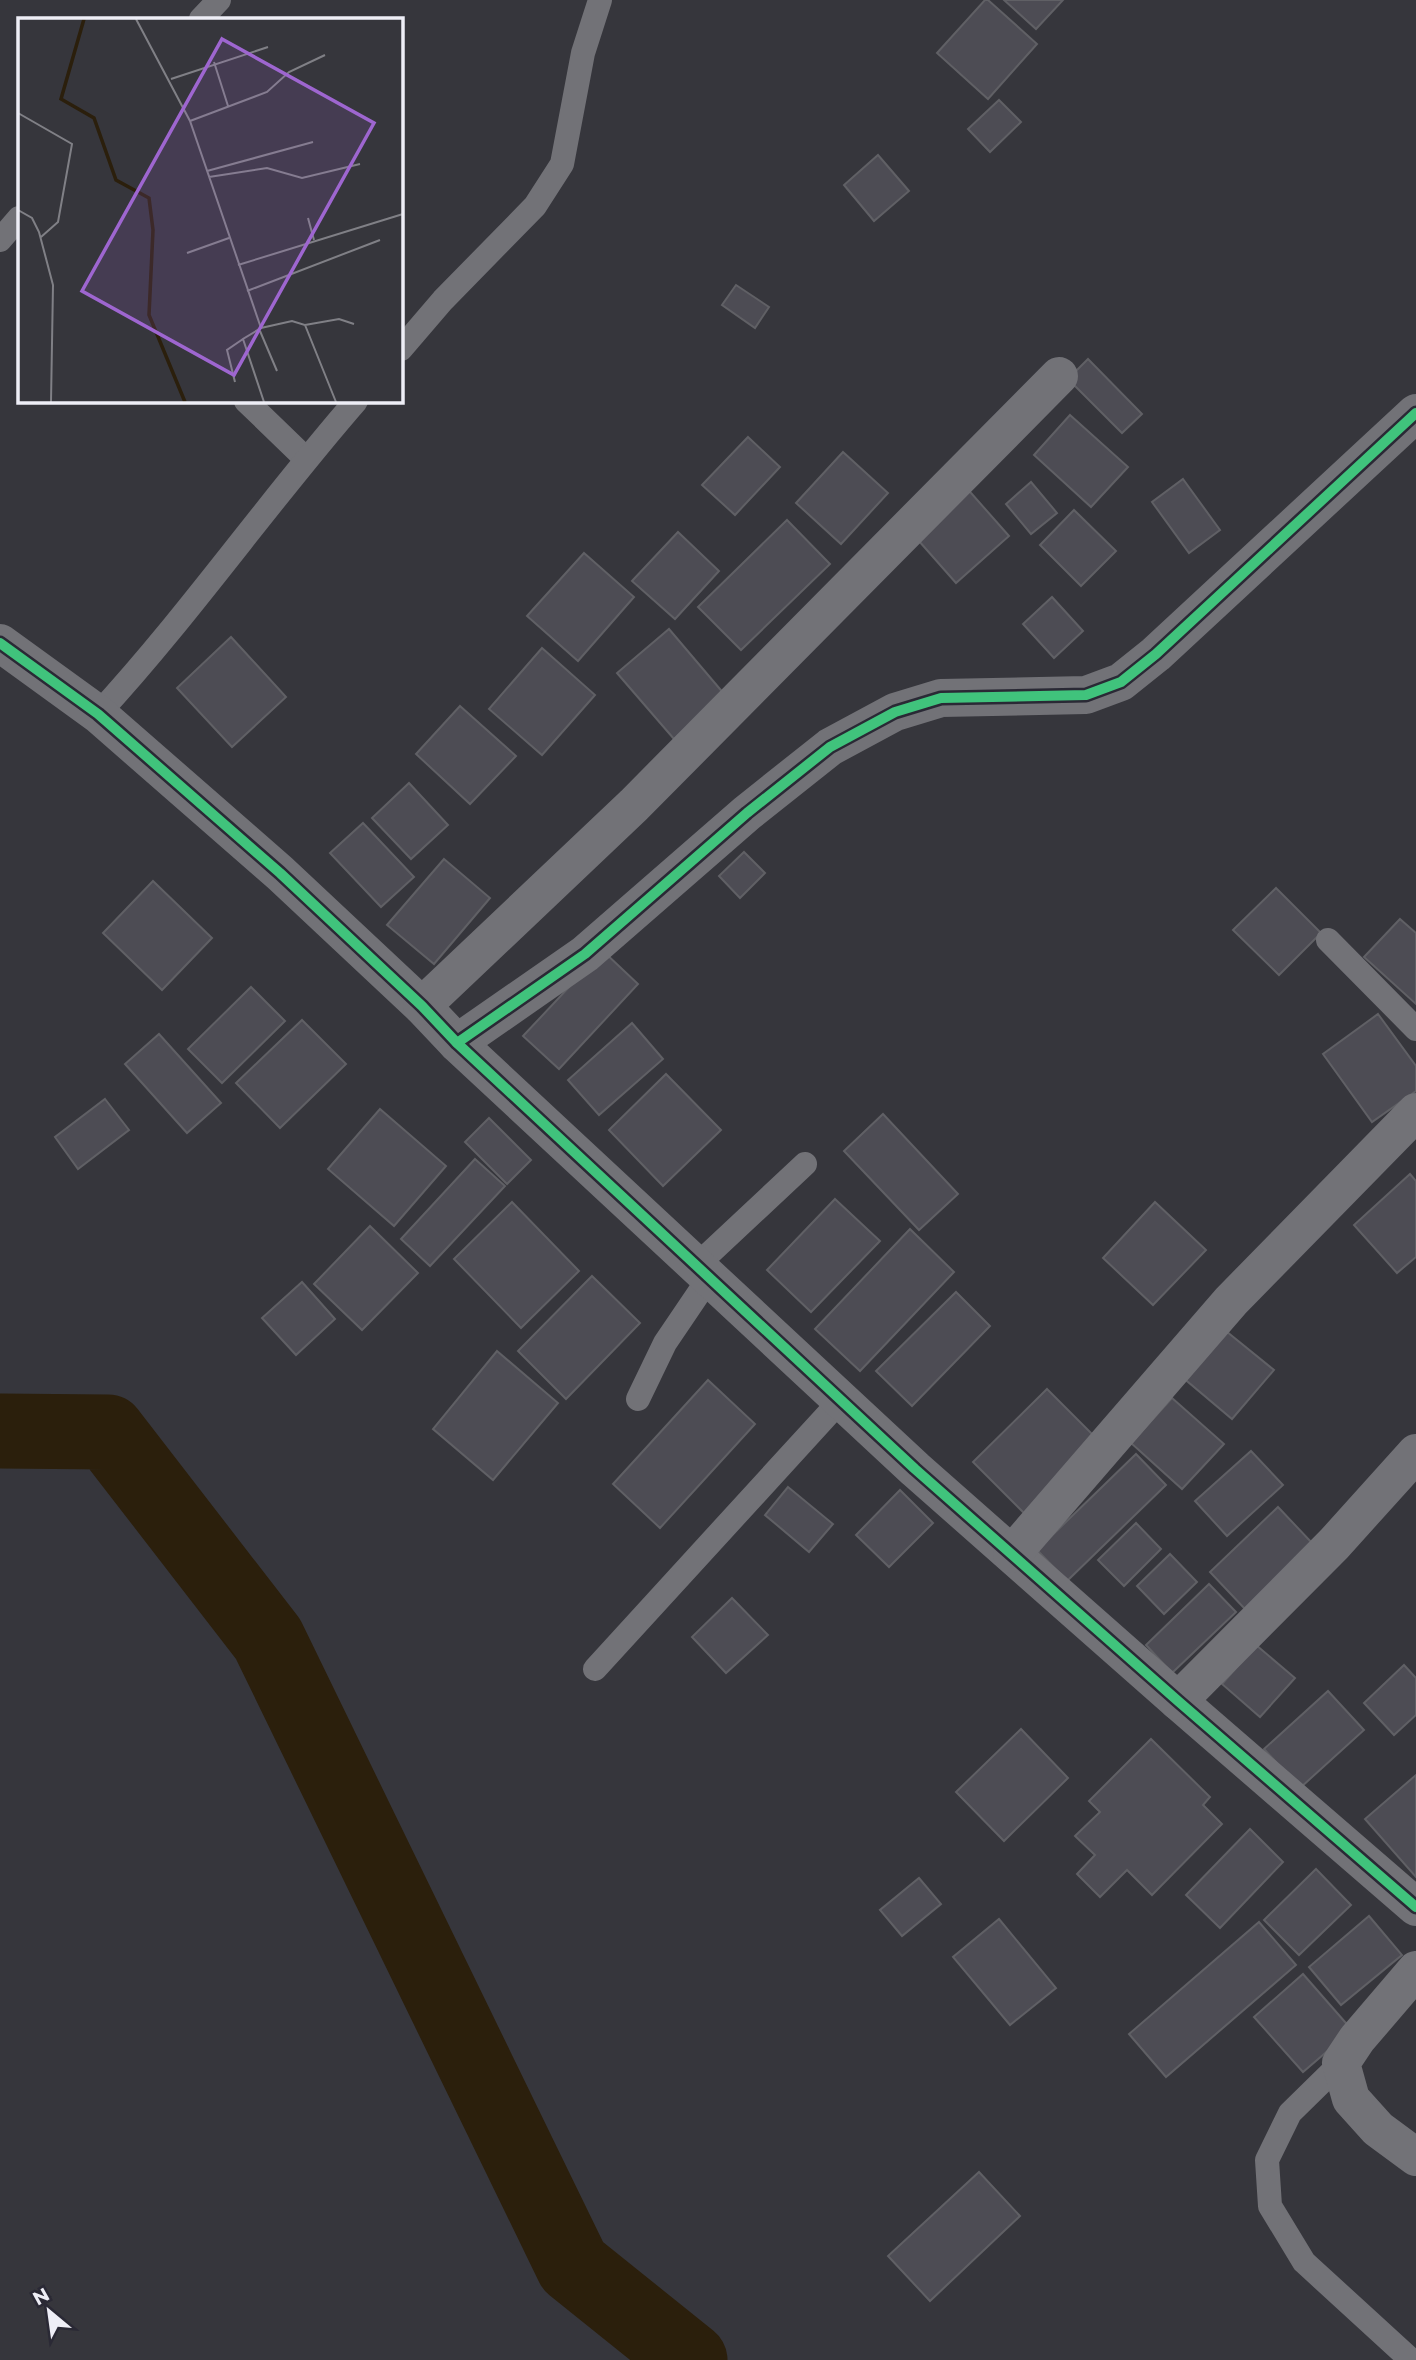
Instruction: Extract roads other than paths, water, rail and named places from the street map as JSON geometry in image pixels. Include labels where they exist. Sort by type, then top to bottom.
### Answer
[{"type":"street","points":[[422,1006],[644,795],[1059,376]]},
{"type":"street","points":[[457,1043],[585,954],[747,813],[841,741],[895,712],[941,698],[1086,695],[1121,682],[1156,654],[1416,413]]},
{"type":"street","points":[[0,643],[98,714],[280,873],[422,1006],[457,1043],[915,1469],[1416,1907]]},
{"type":"street","points":[[1012,1554],[1231,1301],[1410,1130]]},
{"type":"street","points":[[1178,1701],[1334,1544],[1416,1453]]},
{"type":"street","points":[[1416,1970],[1357,2039],[1341,2063],[1351,2099],[1378,2129],[1416,2157]]},
{"type":"lane","points":[[202,18],[219,0]]},
{"type":"lane","points":[[402,348],[443,300],[535,206],[562,164],[583,53],[600,0]]},
{"type":"lane","points":[[0,240],[18,219]]},
{"type":"lane","points":[[247,402],[306,459]]},
{"type":"lane","points":[[98,714],[134,675],[306,459],[355,402]]},
{"type":"lane","points":[[1328,940],[1416,1029]]},
{"type":"lane","points":[[638,1399],[703,1272],[806,1164]]},
{"type":"lane","points":[[595,1669],[841,1400]]},
{"type":"lane","points":[[1341,2063],[1290,2113],[1267,2160],[1270,2206],[1304,2262],[1411,2360]]},
{"type":"waterway","points":[[0,1431],[108,1432],[268,1639],[573,2266],[690,2360]]}]
